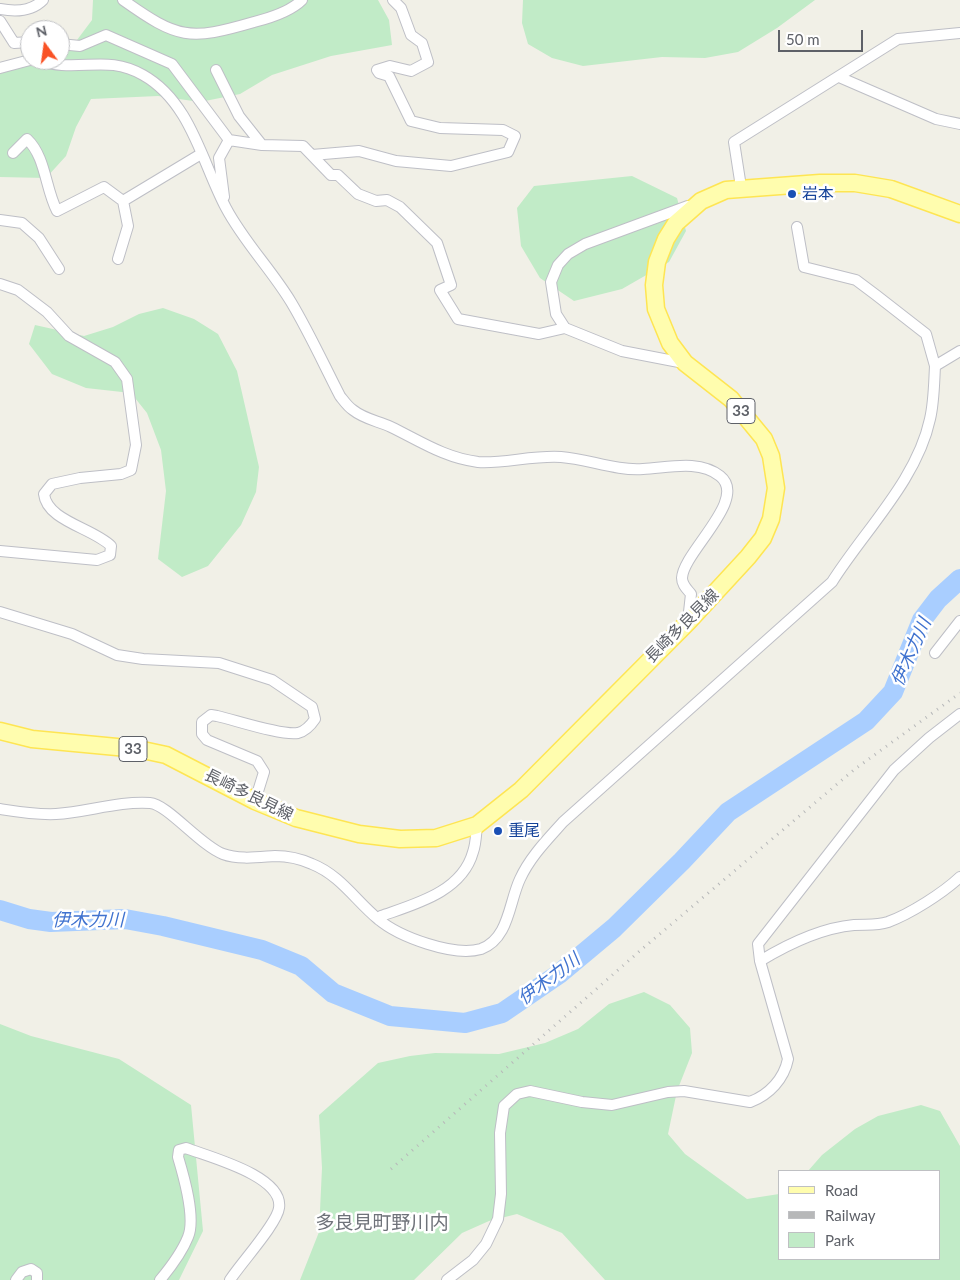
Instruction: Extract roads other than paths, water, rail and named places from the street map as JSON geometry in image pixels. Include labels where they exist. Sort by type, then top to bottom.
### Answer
[{"type":"main road","name":"長崎多良見線","points":[[0,731],[32,739],[138,749],[166,755],[255,801],[296,818],[323,826],[400,839],[436,838],[478,825],[521,790],[688,622],[763,538],[771,519],[776,488],[771,456],[764,439],[731,399],[685,363],[670,343],[656,309],[654,285],[657,262],[666,239],[676,223],[701,201],[726,190],[741,187],[855,183],[891,189],[960,214]]},
{"type":"street","points":[[0,9],[10,11],[36,8],[43,0]]},
{"type":"street","points":[[123,0],[156,23],[173,31],[201,35],[215,34],[269,18],[296,6],[302,0]]},
{"type":"street","points":[[312,156],[358,151],[396,161],[451,166],[508,152],[515,136],[503,130],[440,128],[411,122],[389,76],[379,73],[377,70],[379,67],[390,66],[411,71],[428,62],[422,43],[411,35],[401,8],[393,0]]},
{"type":"street","points":[[0,21],[14,44],[20,43]]},
{"type":"street","points":[[741,187],[734,142],[898,39],[960,34]]},
{"type":"street","points":[[70,45],[80,46],[106,36],[172,64],[229,140],[262,145],[303,146],[331,174],[338,175],[358,194],[376,201],[387,200],[400,208],[437,243],[452,285],[440,290],[458,319],[539,334],[565,328],[622,351],[685,363]]},
{"type":"street","points":[[0,68],[20,63]]},
{"type":"street","points":[[70,65],[103,63],[144,76],[168,93],[181,111],[226,208],[245,239],[258,254],[291,302],[340,396],[352,410],[368,419],[389,426],[440,453],[479,462],[541,456],[563,457],[642,470],[670,466],[702,467],[720,476],[726,484],[728,495],[722,510],[685,567],[682,578],[683,586],[691,594],[688,622]]},
{"type":"street","points":[[216,70],[238,116],[262,145]]},
{"type":"street","points":[[839,77],[936,119],[960,124]]},
{"type":"street","points":[[13,153],[27,139],[37,149],[49,196],[57,212],[104,187],[123,201],[128,226],[118,259]]},
{"type":"street","points":[[226,208],[219,158],[229,140]]},
{"type":"street","points":[[123,201],[201,154]]},
{"type":"street","points":[[565,328],[556,314],[550,282],[558,265],[568,254],[584,244],[621,229],[661,218],[701,201]]},
{"type":"street","points":[[0,220],[22,223],[39,238],[59,268]]},
{"type":"street","points":[[0,809],[27,813],[56,814],[118,804],[152,803],[161,807],[197,839],[224,855],[259,858],[288,857],[313,864],[346,887],[379,920],[400,933],[440,947],[461,951],[482,949],[495,939],[504,926],[520,879],[534,855],[563,822],[832,582],[850,552],[889,503],[917,458],[930,420],[935,366],[926,334],[856,280],[804,268],[797,227]]},
{"type":"street","points":[[0,284],[18,290],[47,312],[69,336],[115,362],[127,378],[136,445],[131,470],[121,474],[80,478],[52,484],[44,494],[45,502],[55,514],[102,537],[111,546],[110,555],[97,560],[0,551]]},
{"type":"street","points":[[935,366],[960,351]]},
{"type":"street","points":[[0,612],[72,634],[117,655],[143,659],[219,663],[272,680],[312,707],[315,718],[310,726],[298,733],[211,715],[202,722],[202,734],[207,740],[257,761],[261,766],[264,772],[255,801]]},
{"type":"street","points":[[935,653],[960,622]]},
{"type":"street","points":[[446,1280],[473,1260],[486,1244],[498,1219],[501,1194],[500,1132],[504,1106],[517,1094],[530,1091],[582,1102],[612,1105],[668,1092],[684,1091],[750,1102],[760,1098],[778,1083],[786,1071],[788,1059],[760,961],[758,944],[769,927],[894,770],[934,734],[960,714]]},
{"type":"street","points":[[379,920],[381,916],[436,896],[460,875],[473,854],[478,825]]},
{"type":"street","points":[[760,961],[805,938],[854,925],[867,927],[889,921],[928,901],[960,877]]},
{"type":"street","points":[[160,1280],[180,1252],[190,1231],[189,1210],[178,1157],[179,1150],[186,1148],[256,1176],[276,1190],[279,1199],[280,1209],[230,1280]]},
{"type":"street","points":[[16,1280],[22,1272],[31,1269],[38,1273],[37,1280]]},
{"type":"waterway","name":"伊木力川","points":[[0,910],[29,919],[51,922],[125,919],[163,926],[262,950],[301,966],[333,993],[390,1016],[465,1023],[502,1013],[559,974],[614,928],[682,861],[728,812],[866,721],[893,692],[922,620],[938,599],[960,579]]},
{"type":"railway","points":[[391,1169],[642,949],[855,769],[960,693]]},
{"type":"place","name":"岩本","points":[[792,194]]},
{"type":"place","name":"重尾","points":[[498,831]]},
{"type":"district","name":"多良見町野川内","points":[[382,1223]]}]
